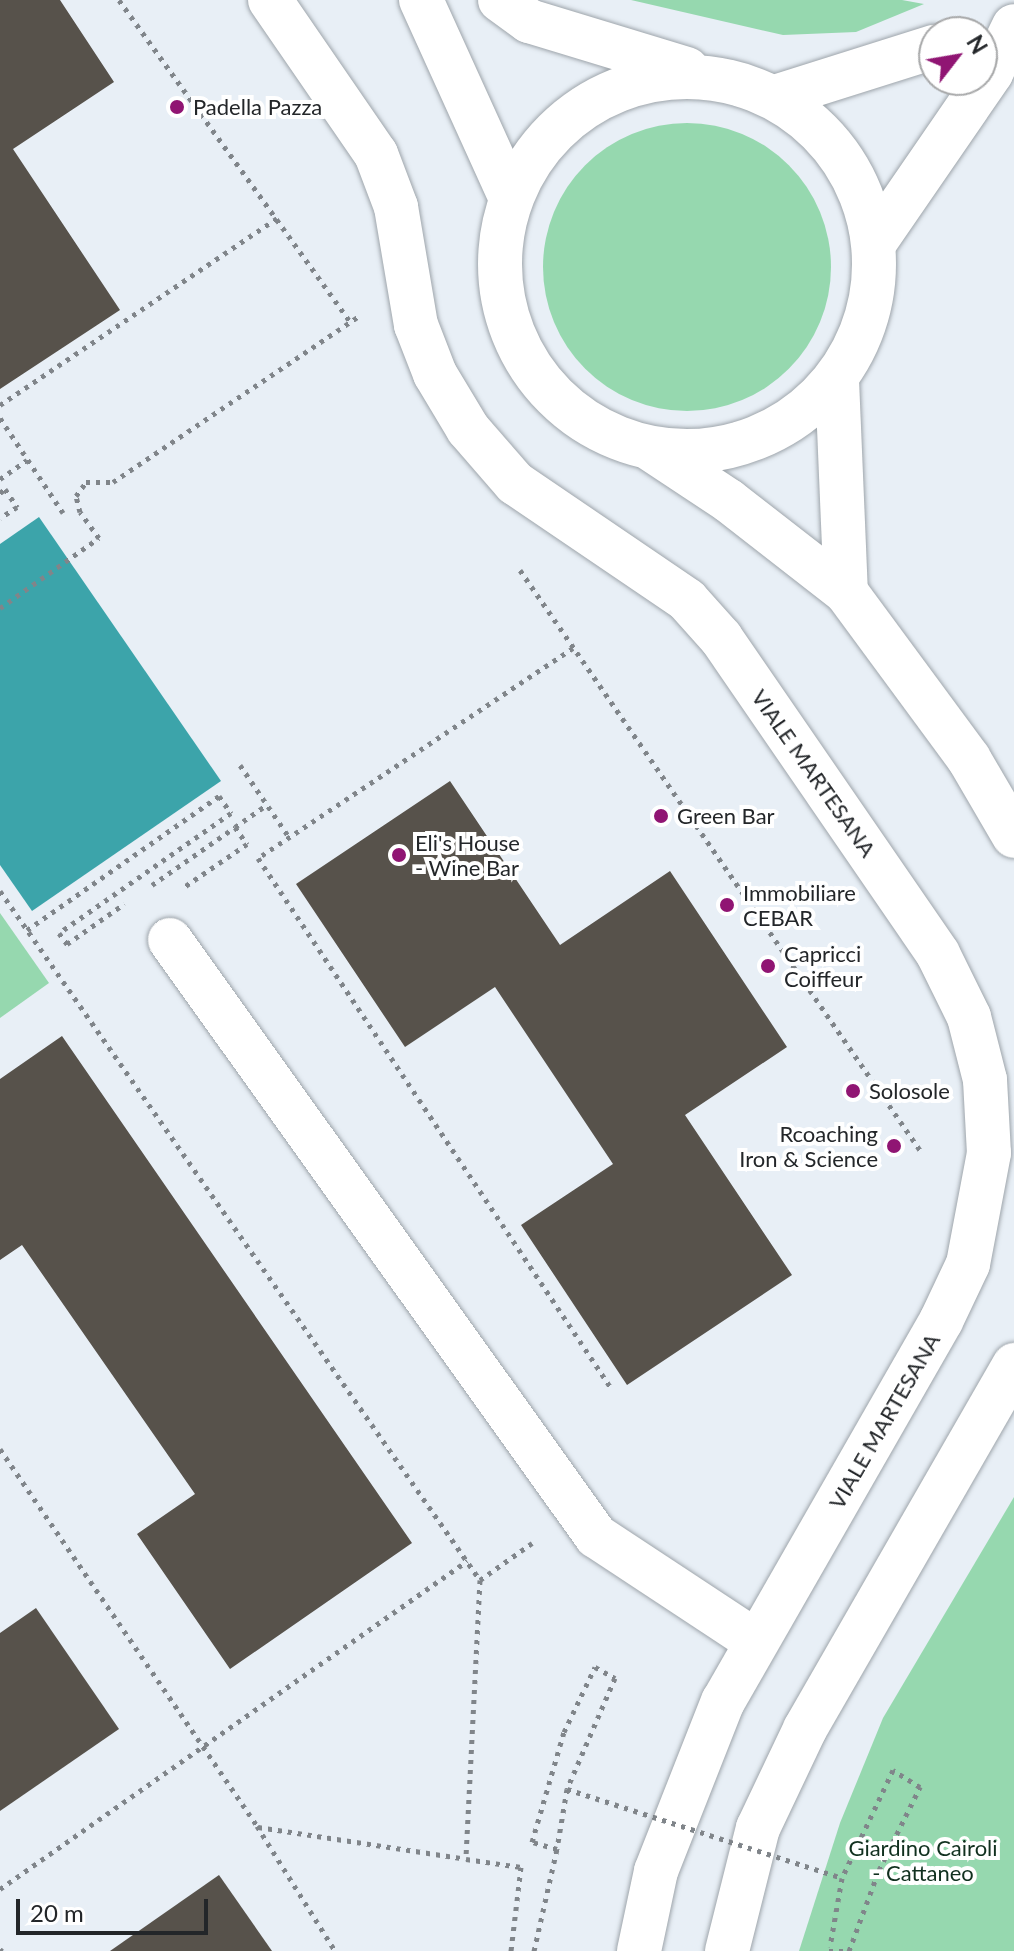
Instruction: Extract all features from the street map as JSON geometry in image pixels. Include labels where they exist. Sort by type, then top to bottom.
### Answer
[{"type":"street","name":"VIALE MARTESANA","points":[[270,0],[382,167],[396,207],[416,325],[435,374],[468,429],[515,483],[687,600],[721,638],[938,954],[969,1017],[985,1080],[989,1153],[968,1264],[941,1321],[754,1640],[723,1701],[669,1834],[639,1951]]},
{"type":"street","points":[[421,0],[510,196]]},
{"type":"street","points":[[500,0],[529,21],[775,97],[820,130],[854,177],[875,242],[870,313],[837,380],[800,416],[766,436],[717,451],[652,450]]},
{"type":"street","points":[[875,242],[991,73],[1014,24]]},
{"type":"street","points":[[775,97],[918,52]]},
{"type":"street","points":[[713,77],[648,79],[611,91],[566,119],[525,166],[510,196],[499,281],[527,365],[550,401],[588,426],[652,450],[729,501],[846,592],[969,759],[1014,836]]},
{"type":"street","points":[[837,380],[846,592]]},
{"type":"street","points":[[170,940],[596,1536],[754,1640]]},
{"type":"street","points":[[727,1951],[758,1828],[805,1729],[1014,1365]]},
{"type":"path","points":[[119,0],[350,322]]},
{"type":"path","points":[[0,405],[277,218]]},
{"type":"path","points":[[0,608],[99,538],[80,512],[76,496],[86,482],[113,482],[368,311]]},
{"type":"path","points":[[0,418],[63,513]]},
{"type":"path","points":[[0,479],[27,460]]},
{"type":"path","points":[[0,493],[5,489],[17,507],[0,518]]},
{"type":"path","points":[[520,570],[922,1153]]},
{"type":"path","points":[[573,648],[258,858],[611,1388]]},
{"type":"path","points":[[240,765],[289,837]]},
{"type":"path","points":[[27,930],[219,796],[231,813],[59,933],[67,944],[132,899]]},
{"type":"path","points":[[145,890],[267,805]]},
{"type":"path","points":[[170,940],[150,911],[247,844],[235,827]]},
{"type":"path","points":[[0,891],[480,1580],[466,1859]]},
{"type":"path","points":[[0,1449],[257,1826],[335,1951]]},
{"type":"path","points":[[0,1889],[468,1561]]},
{"type":"path","points":[[534,1951],[557,1849],[567,1789],[615,1678],[595,1667],[564,1732],[532,1842],[557,1849]]},
{"type":"path","points":[[893,1770],[920,1787],[879,1870],[849,1951],[830,1949],[842,1878],[893,1770]]},
{"type":"path","points":[[567,1789],[842,1878]]},
{"type":"path","points":[[257,1826],[521,1867],[511,1951]]},
{"type":"green space","points":[[631,0],[902,0],[924,4],[856,32],[783,35]]},
{"type":"green space","points":[[687,123],[715,126],[742,134],[767,147],[789,165],[807,187],[820,212],[828,239],[831,267],[828,295],[820,322],[807,347],[789,369],[767,387],[742,400],[715,408],[687,411],[659,408],[632,400],[607,387],[585,369],[567,347],[554,322],[546,295],[543,267],[546,239],[554,212],[567,187],[585,165],[607,147],[632,134],[659,126]]},
{"type":"green space","points":[[0,913],[49,983],[0,1018]]},
{"type":"green space","name":"Giardino Cairoli - Cattaneo","points":[[1014,1497],[1014,1951],[799,1951],[840,1823],[883,1718]]},
{"type":"water","points":[[39,517],[221,781],[32,911],[0,865],[0,544]]},
{"type":"building","points":[[0,0],[60,0],[114,82],[13,149],[120,310],[0,389]]},
{"type":"building","points":[[450,781],[560,945],[670,871],[787,1047],[685,1115],[792,1275],[627,1385],[521,1225],[613,1164],[495,987],[405,1047],[296,884]]},
{"type":"building","points":[[62,1036],[412,1543],[230,1669],[137,1534],[195,1494],[22,1245],[0,1260],[0,1079]]},
{"type":"building","points":[[36,1608],[119,1729],[0,1811],[0,1633]]},
{"type":"building","points":[[219,1875],[272,1951],[110,1951]]},
{"type":"place","name":"Padella Pazza","points":[[177,107]]},
{"type":"place","name":"Green Bar","points":[[661,816]]},
{"type":"place","name":"Eli's House - Wine Bar","points":[[399,855]]},
{"type":"place","name":"Immobiliare CEBAR","points":[[727,905]]},
{"type":"place","name":"Capricci Coiffeur","points":[[768,966]]},
{"type":"place","name":"Solosole","points":[[853,1091]]},
{"type":"place","name":"Rcoaching Iron & Science","points":[[894,1146]]}]
